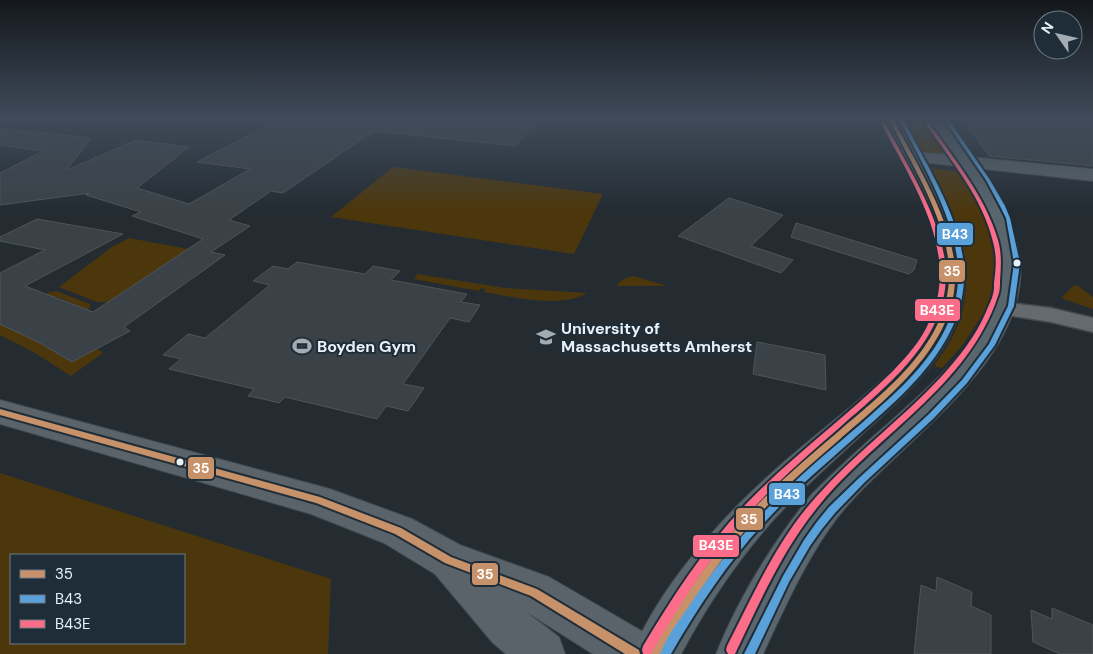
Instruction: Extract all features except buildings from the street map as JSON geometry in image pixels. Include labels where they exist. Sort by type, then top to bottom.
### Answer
[{"type":"main road","points":[[655,654],[667,631],[696,588],[748,521],[778,490],[898,384],[912,370],[934,339],[950,304],[952,267],[947,241],[930,199],[905,150]]},
{"type":"main road","points":[[739,654],[789,554],[824,505],[965,368],[987,339],[1005,299],[1009,272],[1007,249],[1002,228],[988,200],[956,150]]},
{"type":"main road","points":[[910,159],[1093,175]]},
{"type":"main road","points":[[0,412],[317,500],[398,531],[448,560],[534,592],[635,654]]},
{"type":"main road","points":[[448,560],[509,627],[542,654]]},
{"type":"street","points":[[1005,299],[1093,325]]},
{"type":"shaded area","points":[[914,150],[946,150],[949,155],[916,153]]},
{"type":"shaded area","points":[[393,167],[603,194],[574,254],[331,217]]},
{"type":"shaded area","points":[[926,169],[955,171],[964,176],[984,211],[992,232],[996,252],[994,280],[987,308],[962,346],[942,368],[936,367],[935,364],[952,337],[962,312],[966,289],[964,266],[958,243]]},
{"type":"shaded area","points":[[129,238],[188,249],[108,302],[97,302],[59,287],[112,247]]},
{"type":"shaded area","points":[[417,274],[505,288],[587,293],[576,298],[564,300],[523,299],[484,292],[485,289],[481,288],[479,291],[414,279]]},
{"type":"shaded area","points":[[634,276],[665,286],[616,286],[625,278]]},
{"type":"shaded area","points":[[1077,285],[1093,297],[1093,309],[1061,298],[1073,286]]},
{"type":"shaded area","points":[[56,291],[90,304],[88,310],[57,297],[4,325],[40,343],[71,362],[97,349],[103,353],[71,376],[35,353],[0,335],[0,318],[47,293]]},
{"type":"shaded area","points":[[0,473],[331,579],[328,654],[0,654]]},
{"type":"transit line","name":"B43E","points":[[647,650],[693,576],[733,524],[774,482],[895,373],[913,353],[932,324],[938,309],[943,285],[941,252],[929,214],[897,150]]},
{"type":"transit line","name":"35","points":[[655,654],[700,582],[739,531],[780,488],[904,377],[929,346],[940,327],[946,311],[951,286],[950,251],[938,213],[907,150]]},
{"type":"transit line","name":"B43","points":[[665,654],[710,584],[748,534],[787,494],[910,383],[937,350],[948,330],[955,313],[960,287],[959,251],[947,212],[917,150]]},
{"type":"transit line","name":"B43E","points":[[731,650],[781,553],[818,500],[842,475],[933,391],[960,359],[983,327],[996,294],[999,260],[995,241],[989,223],[972,188],[946,150]]},
{"type":"transit line","name":"B43","points":[[749,654],[786,579],[819,526],[862,480],[932,416],[965,382],[992,345],[1011,306],[1017,263],[1008,218],[996,193],[967,150]]},
{"type":"transit line","name":"35","points":[[0,412],[317,500],[398,531],[448,560],[534,592],[635,654]]},
{"type":"place","name":"University of Massachusetts Amherst","points":[[546,337]]},
{"type":"place","name":"Boyden Gym","points":[[302,346]]}]
